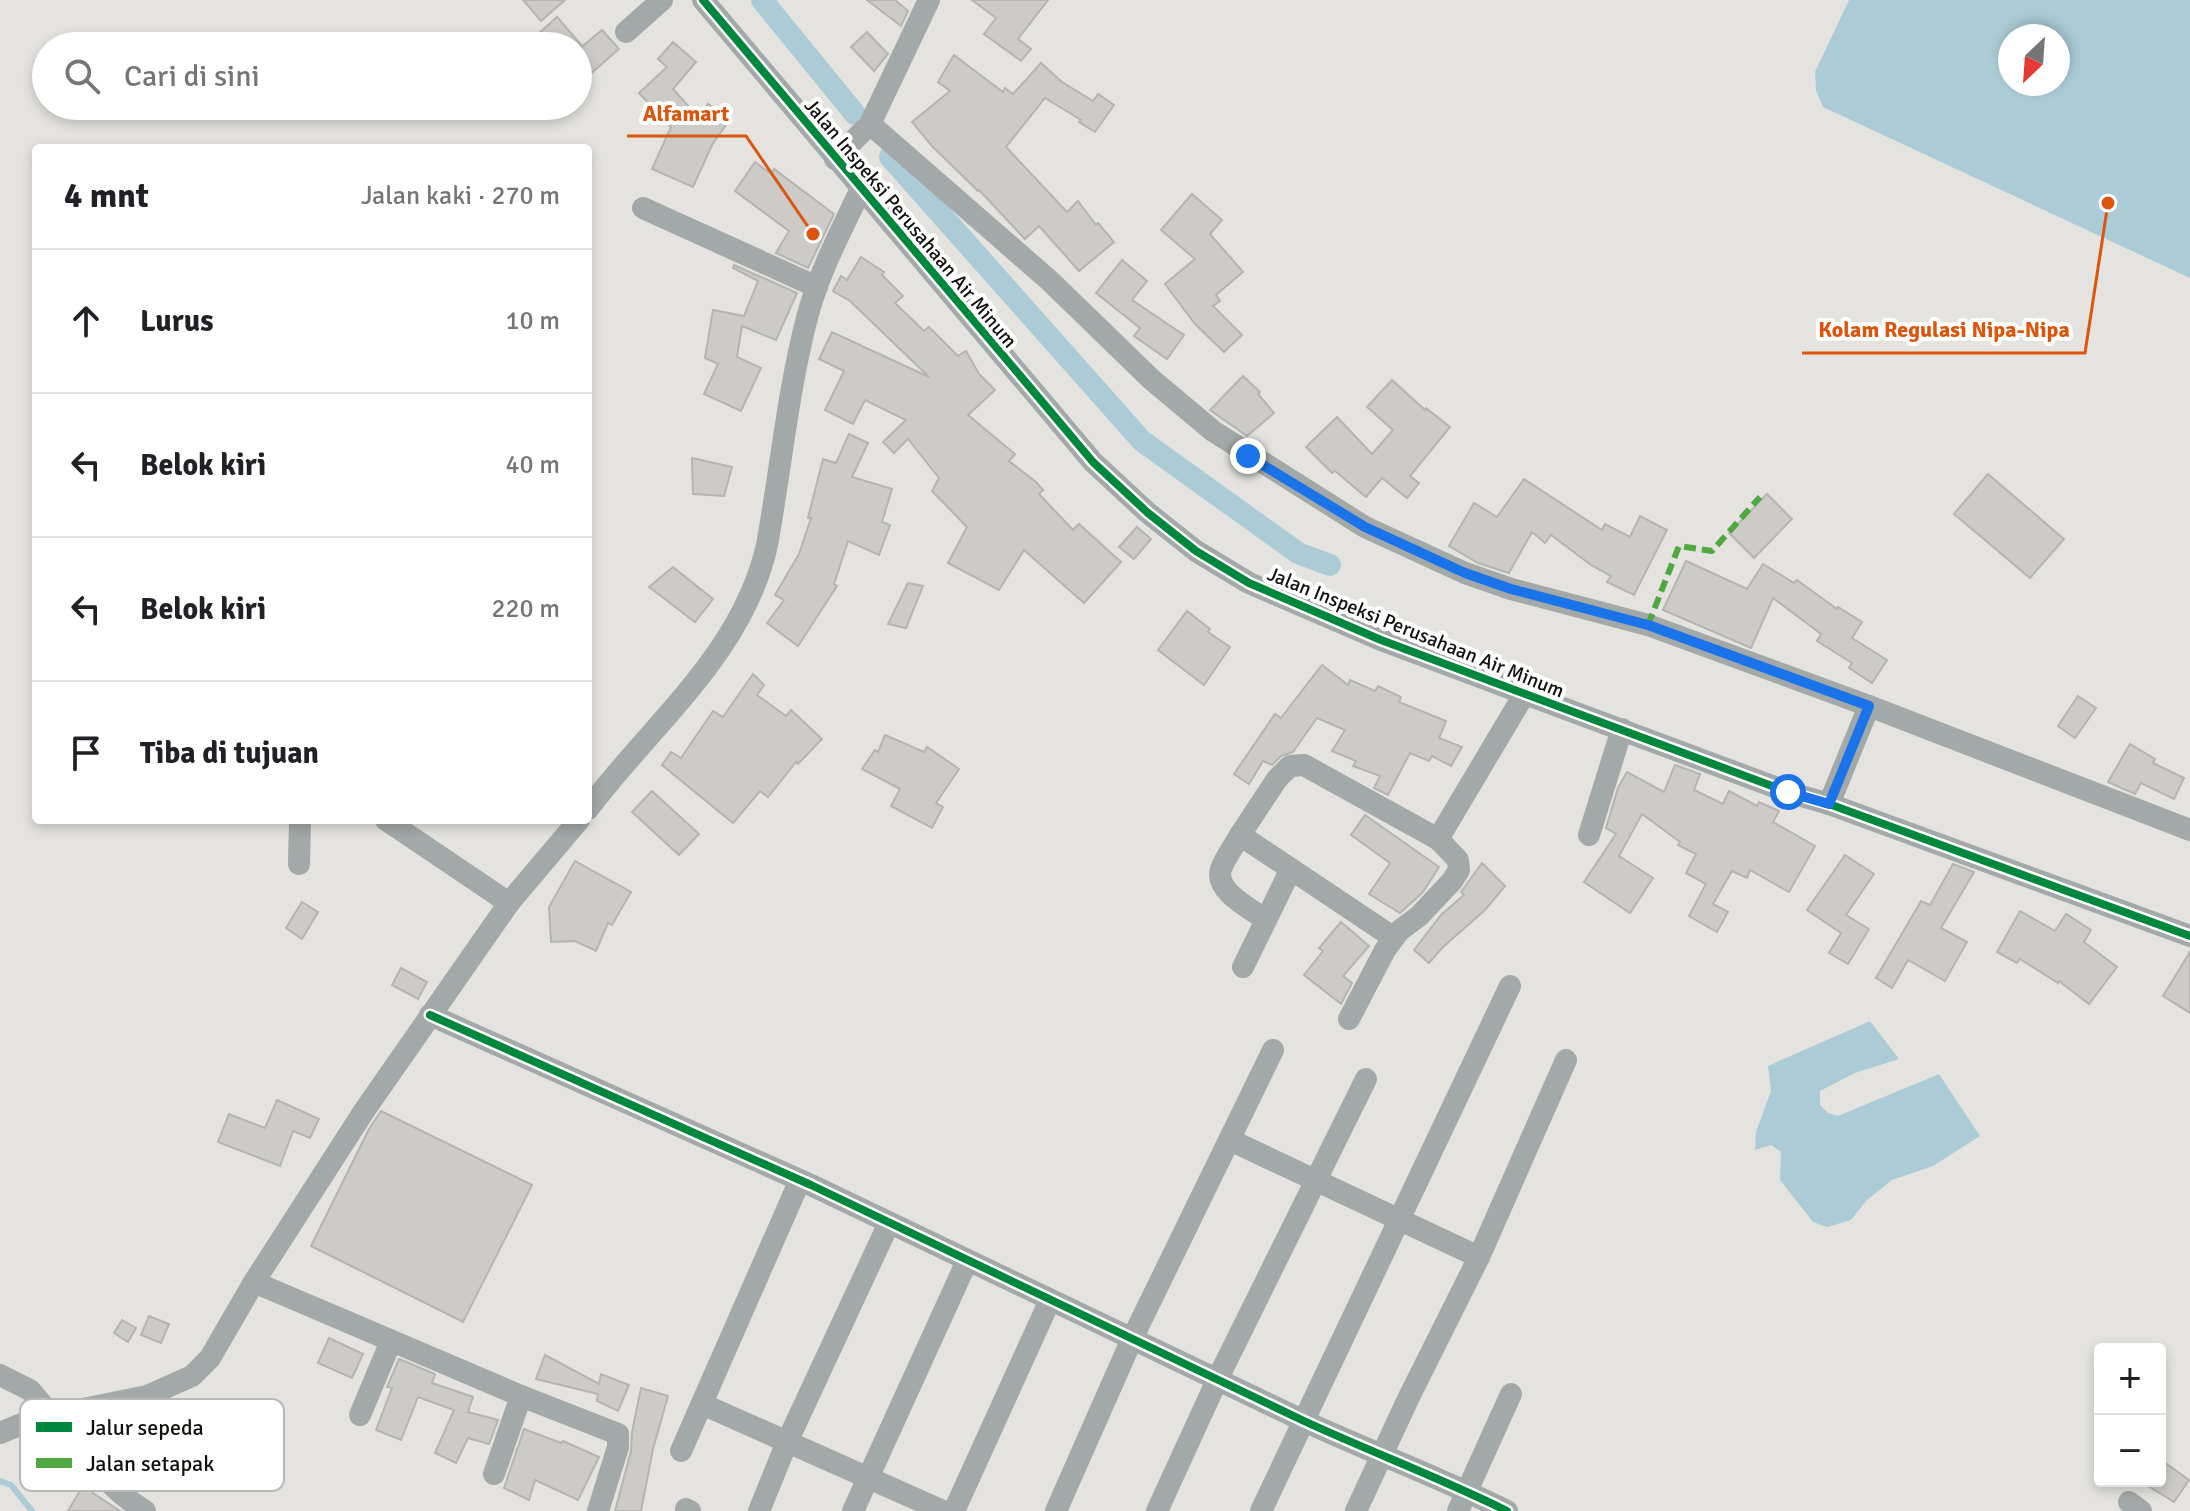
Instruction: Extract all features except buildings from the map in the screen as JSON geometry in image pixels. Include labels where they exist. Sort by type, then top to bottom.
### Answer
[{"type":"street","points":[[626,32],[662,0]]},
{"type":"street","name":"Jalan Inspeksi Perusahaan Air Minum","points":[[703,0],[1093,462],[1148,513],[1196,551],[1249,583],[1312,612],[1788,792],[1829,804],[2190,936]]},
{"type":"street","points":[[835,159],[870,124],[929,0]]},
{"type":"street","points":[[870,124],[1050,281],[1151,379],[1213,431],[1248,456],[1365,527],[1465,573],[1511,589],[1648,625],[1869,706],[2190,830]]},
{"type":"street","points":[[592,804],[629,756],[702,676],[751,593],[767,545],[789,402],[808,314],[861,189]]},
{"type":"street","points":[[643,208],[817,287]]},
{"type":"street","points":[[1438,839],[1525,693]]},
{"type":"street","points":[[1829,804],[1869,706]]},
{"type":"street","points":[[1589,835],[1622,729]]},
{"type":"street","points":[[1265,919],[1237,900],[1220,877],[1221,870],[1277,779],[1295,765],[1304,765],[1438,839],[1458,860],[1459,870],[1452,881],[1394,938],[1349,1019]]},
{"type":"street","points":[[299,864],[300,824]]},
{"type":"street","points":[[392,824],[509,903]]},
{"type":"street","points":[[133,1399],[192,1376],[210,1358],[254,1282],[364,1111],[509,903],[576,824]]},
{"type":"street","points":[[1240,835],[1394,938]]},
{"type":"street","points":[[1243,967],[1291,869]]},
{"type":"street","points":[[1261,1511],[1510,986]]},
{"type":"street","points":[[430,1015],[800,1180],[1381,1457],[1462,1501],[1507,1511]]},
{"type":"street","points":[[1056,1511],[1132,1339],[1273,1050]]},
{"type":"street","points":[[1356,1511],[1479,1257],[1566,1060]]},
{"type":"street","points":[[1157,1511],[1218,1378],[1366,1079]]},
{"type":"street","points":[[1230,1140],[1479,1257]]},
{"type":"street","points":[[681,1451],[800,1180]]},
{"type":"street","points":[[759,1511],[787,1442],[889,1223]]},
{"type":"street","points":[[853,1511],[967,1261]]},
{"type":"street","points":[[254,1282],[618,1434],[618,1447],[598,1511]]},
{"type":"street","points":[[954,1511],[1050,1300]]},
{"type":"street","points":[[360,1415],[391,1341]]},
{"type":"street","points":[[0,1375],[42,1399]]},
{"type":"street","points":[[1462,1501],[1511,1394]]},
{"type":"street","points":[[494,1474],[521,1396]]},
{"type":"street","points":[[702,1404],[943,1511]]},
{"type":"street","points":[[0,1433],[20,1423]]},
{"type":"street","points":[[117,1491],[145,1511]]},
{"type":"water","points":[[1849,0],[2190,0],[2190,278],[1823,107],[1816,90],[1815,72]]},
{"type":"water","points":[[1870,1021],[1899,1059],[1855,1073],[1820,1091],[1820,1105],[1828,1113],[1838,1116],[1939,1074],[1980,1136],[1933,1166],[1892,1180],[1866,1201],[1851,1220],[1827,1227],[1813,1222],[1780,1180],[1781,1152],[1771,1145],[1755,1150],[1756,1132],[1771,1091],[1768,1066]]},
{"type":"waterway","points":[[762,0],[855,114]]},
{"type":"waterway","points":[[890,157],[1142,441],[1298,553],[1330,565]]},
{"type":"waterway","points":[[0,1481],[11,1485],[32,1511]]},
{"type":"marked path","points":[[1648,625],[1679,546],[1712,551],[1760,497]]},
{"type":"cycle path","points":[[703,0],[1093,462],[1148,513],[1196,551],[1249,583],[1381,640],[1788,792],[1829,804],[2190,936]]},
{"type":"cycle path","points":[[430,1015],[811,1185],[1304,1421],[1507,1511]]},
{"type":"place","name":"Kolam Regulasi Nipa-Nipa","points":[[2108,203]]},
{"type":"place","name":"Alfamart","points":[[813,234]]},
{"type":"route","points":[[1248,456],[1365,527],[1465,573],[1511,589],[1648,625],[1869,706],[1829,804],[1788,792]]}]
